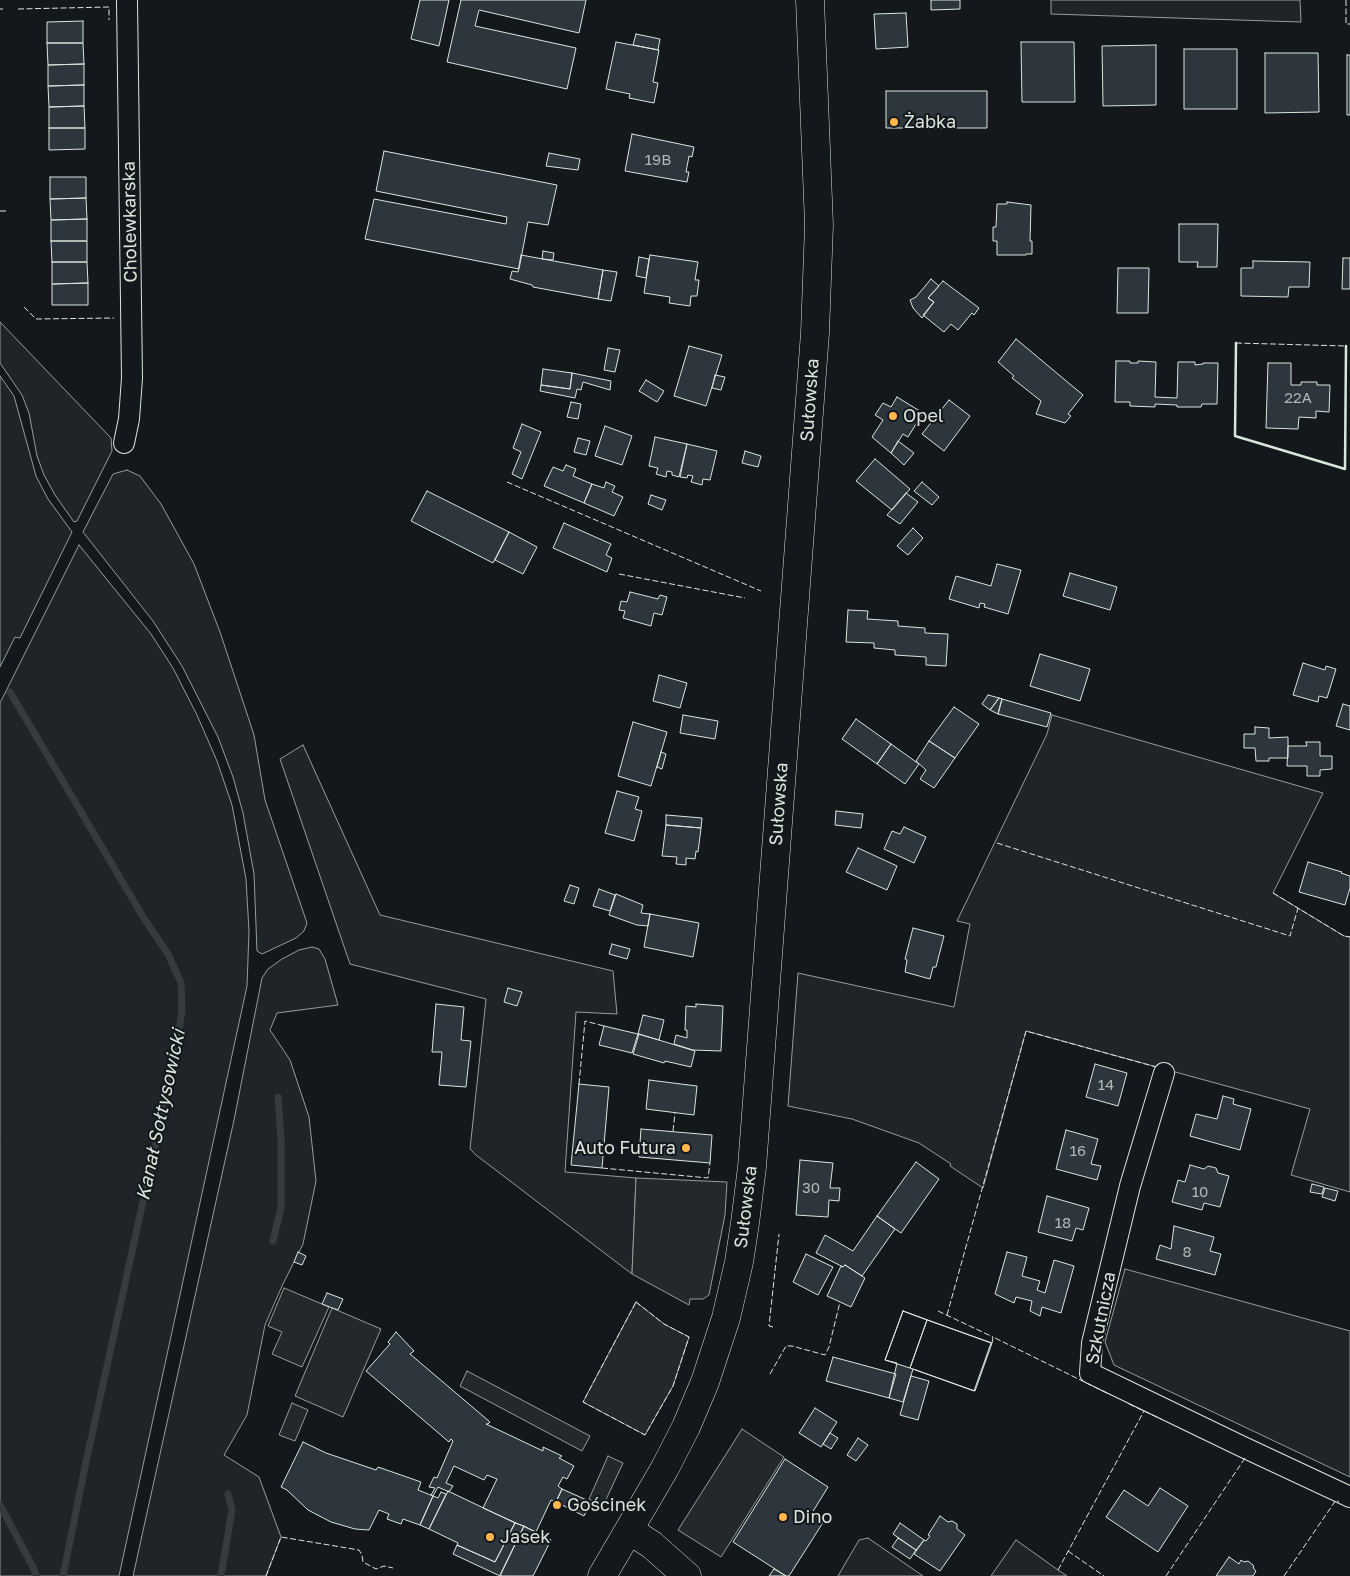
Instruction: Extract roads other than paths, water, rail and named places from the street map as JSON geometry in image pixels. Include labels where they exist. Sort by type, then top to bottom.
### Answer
[{"type":"main road","name":"Sułowska","points":[[602,1576],[665,1468],[686,1427],[710,1365],[726,1318],[739,1262],[752,1167],[814,333],[819,225],[810,0]]},
{"type":"main road","points":[[629,1530],[652,1545],[687,1576]]},
{"type":"street","name":"Cholewkarska","points":[[124,443],[129,411],[132,349],[127,0]]},
{"type":"street","name":"Szkutnicza","points":[[1164,1073],[1130,1186],[1092,1343],[1090,1373],[1350,1497]]},
{"type":"waterway","name":"Kanał Sołtysowicki","points":[[10,692],[145,920],[168,954],[181,983],[182,1011],[175,1055],[63,1576]]},
{"type":"waterway","points":[[273,1241],[281,1208],[281,1140],[278,1097]]},
{"type":"waterway","points":[[221,1576],[232,1510],[228,1494]]},
{"type":"waterway","points":[[0,1505],[36,1576]]},
{"type":"place","name":"Żabka","points":[[894,122]]},
{"type":"place","name":"Opel","points":[[893,416]]},
{"type":"place","name":"Auto Futura","points":[[686,1148]]},
{"type":"place","name":"Gościnek","points":[[557,1505]]},
{"type":"place","name":"Dino","points":[[783,1517]]},
{"type":"place","name":"Jasek","points":[[490,1537]]}]
